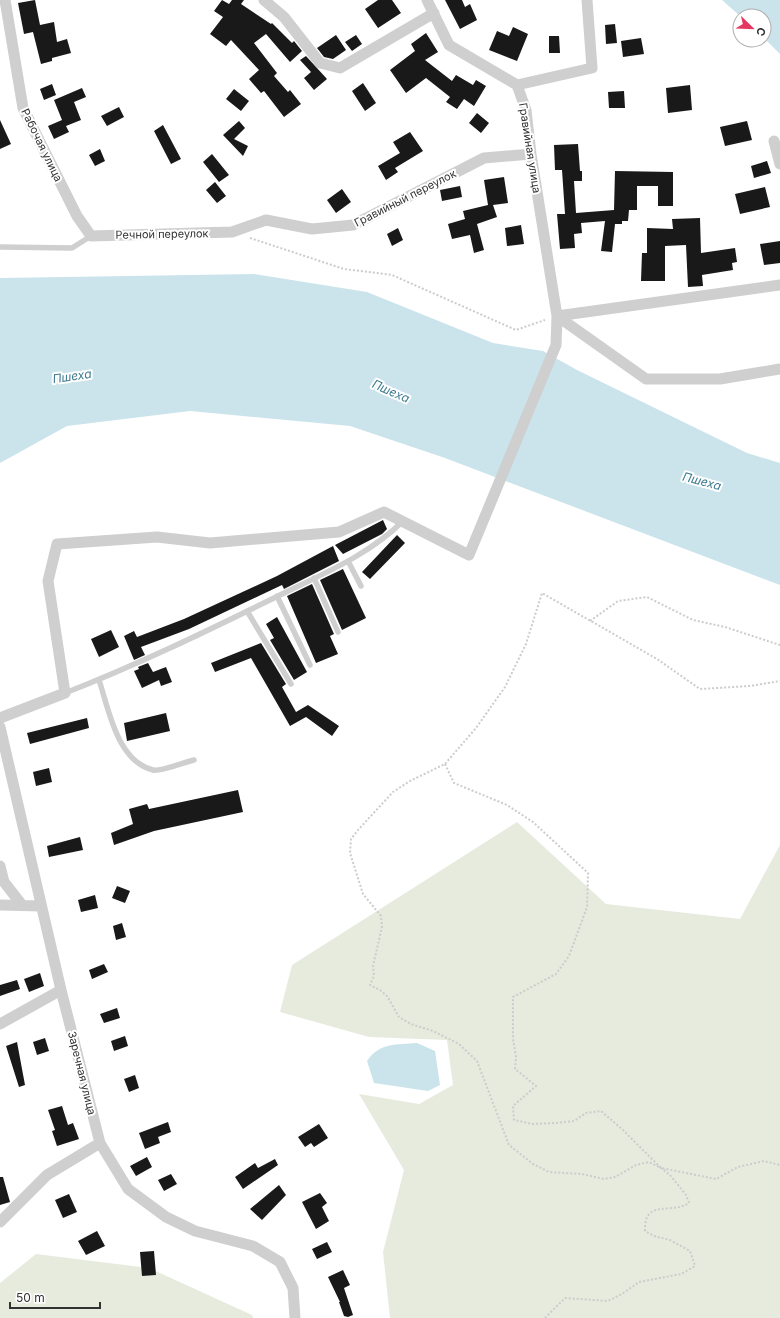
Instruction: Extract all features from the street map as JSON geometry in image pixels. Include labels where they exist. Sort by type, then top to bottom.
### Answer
[{"type":"street","name":"Рабочая улица","points":[[5,0],[23,108],[77,216],[92,236]]},
{"type":"street","points":[[264,0],[284,17],[320,63],[340,68],[434,13]]},
{"type":"street","points":[[427,0],[449,45],[517,85],[592,68],[587,0]]},
{"type":"street","name":"Гравийная улица","points":[[403,521],[469,555],[556,344],[557,316],[531,154],[526,110],[517,85]]},
{"type":"street","points":[[774,141],[780,164]]},
{"type":"street","name":"Гравийный переулок","points":[[232,232],[266,220],[312,229],[353,225],[484,158],[531,154]]},
{"type":"street","name":"Речной переулок","points":[[92,236],[232,232]]},
{"type":"street","points":[[557,316],[780,285]]},
{"type":"street","points":[[557,316],[646,379],[720,379],[780,370]]},
{"type":"street","points":[[0,718],[65,693],[48,581],[57,544],[157,537],[210,543],[339,532],[384,512],[403,521]]},
{"type":"street","name":"Заречная улица","points":[[0,727],[61,990],[100,1143],[128,1189],[166,1217],[195,1231],[253,1246],[280,1262],[293,1288],[295,1318]]},
{"type":"street","points":[[0,866],[4,882],[22,905]]},
{"type":"street","points":[[0,905],[41,906]]},
{"type":"street","points":[[0,1024],[61,990]]},
{"type":"street","points":[[0,1222],[47,1175],[100,1143]]},
{"type":"lane","points":[[0,247],[72,248],[92,236]]},
{"type":"lane","points":[[65,693],[99,680],[247,611],[348,561],[387,536],[403,521]]},
{"type":"lane","points":[[348,561],[361,586]]},
{"type":"lane","points":[[314,578],[338,632]]},
{"type":"lane","points":[[278,596],[310,665]]},
{"type":"lane","points":[[247,611],[291,684]]},
{"type":"lane","points":[[99,680],[120,742],[134,762],[154,771],[194,760]]},
{"type":"path","points":[[232,232],[344,269],[392,275],[516,330],[557,316]]},
{"type":"path","points":[[780,681],[750,686],[700,689],[657,659],[542,593],[526,644],[505,687],[476,728],[445,764],[410,781],[393,792],[351,839],[350,852],[363,894],[381,916],[382,927],[373,966],[374,976],[370,985],[380,990],[387,996],[399,1017],[459,1044],[477,1061],[509,1146],[533,1164],[549,1172],[582,1174],[604,1179],[614,1177],[626,1169],[649,1162],[660,1168],[716,1179],[738,1167],[764,1161],[780,1165]]},
{"type":"path","points":[[590,621],[618,601],[647,597],[693,620],[725,627],[780,645]]},
{"type":"path","points":[[445,764],[454,783],[507,805],[533,822],[588,873],[587,907],[569,956],[556,974],[513,996],[516,1057],[515,1069],[536,1086],[513,1106],[514,1120],[533,1124],[574,1121],[586,1113],[601,1110],[678,1184],[686,1195],[688,1203],[677,1208],[657,1209],[648,1214],[644,1221],[645,1231],[654,1236],[670,1240],[690,1251],[695,1266],[681,1274],[639,1282],[622,1294],[608,1301],[565,1298],[546,1318]]},
{"type":"shaded area","points":[[517,822],[606,904],[740,919],[780,845],[780,1318],[390,1318],[383,1252],[404,1170],[359,1094],[419,1104],[453,1085],[447,1040],[369,1037],[280,1012],[292,965]]},
{"type":"shaded area","points":[[36,1254],[149,1268],[252,1315],[253,1318],[0,1318],[0,1283]]},
{"type":"water","points":[[722,0],[780,0],[780,54],[772,46],[772,8],[732,9]]},
{"type":"water","name":"Пшеха","points":[[254,274],[367,292],[493,343],[543,351],[577,370],[747,453],[780,463],[780,585],[445,458],[350,426],[190,411],[67,426],[0,463],[0,278]]},
{"type":"water","points":[[417,1043],[435,1051],[440,1085],[428,1091],[374,1083],[367,1061],[377,1050],[383,1047]]},
{"type":"building","points":[[35,0],[40,25],[54,22],[57,42],[67,39],[71,53],[52,58],[52,61],[41,64],[33,32],[24,34],[18,3]]},
{"type":"building","points":[[222,0],[229,4],[232,0],[244,0],[241,4],[271,24],[272,23],[292,43],[294,41],[302,51],[290,62],[266,34],[254,43],[277,73],[274,76],[288,92],[290,90],[301,104],[284,117],[264,91],[261,93],[249,79],[259,70],[231,40],[226,46],[210,34],[223,17],[214,11]]},
{"type":"building","points":[[378,0],[392,0],[401,13],[378,28],[365,9]]},
{"type":"building","points":[[445,0],[462,0],[465,7],[470,4],[477,20],[460,29]]},
{"type":"building","points":[[615,24],[617,43],[606,44],[605,25]]},
{"type":"building","points":[[513,27],[528,34],[517,61],[489,50],[497,31],[509,36]]},
{"type":"building","points":[[426,33],[438,52],[425,60],[452,81],[456,75],[473,85],[476,80],[486,86],[474,106],[464,99],[457,109],[446,102],[450,97],[426,78],[406,93],[390,70],[415,51],[411,44]]},
{"type":"building","points":[[336,35],[346,50],[333,59],[324,57],[317,48]]},
{"type":"building","points":[[356,35],[362,44],[352,51],[345,42]]},
{"type":"building","points":[[549,36],[559,36],[560,53],[549,53]]},
{"type":"building","points":[[641,38],[644,54],[623,57],[621,41]]},
{"type":"building","points":[[306,56],[327,79],[314,90],[304,78],[311,72],[300,60]]},
{"type":"building","points":[[363,83],[376,103],[365,111],[352,91]]},
{"type":"building","points":[[52,84],[56,95],[44,100],[40,89]]},
{"type":"building","points":[[690,85],[692,110],[668,113],[666,88]]},
{"type":"building","points":[[82,88],[86,97],[74,102],[81,120],[66,126],[69,132],[54,139],[48,126],[62,120],[54,100]]},
{"type":"building","points":[[234,89],[249,101],[241,111],[226,99]]},
{"type":"building","points":[[624,91],[625,108],[609,108],[608,92]]},
{"type":"building","points":[[119,107],[124,117],[107,126],[101,116]]},
{"type":"building","points":[[477,113],[489,123],[481,133],[469,123]]},
{"type":"building","points":[[0,120],[11,144],[0,149]]},
{"type":"building","points":[[239,121],[245,128],[234,139],[248,146],[243,156],[223,135]]},
{"type":"building","points":[[747,121],[752,140],[725,146],[720,127]]},
{"type":"building","points":[[163,125],[181,159],[171,164],[154,131]]},
{"type":"building","points":[[410,132],[423,151],[395,168],[398,172],[386,180],[378,166],[400,153],[393,142]]},
{"type":"building","points":[[578,144],[582,181],[574,181],[576,213],[614,210],[615,171],[673,172],[673,206],[658,206],[658,186],[637,186],[637,210],[629,210],[628,221],[622,221],[622,224],[615,224],[612,252],[601,251],[605,221],[581,223],[582,233],[574,234],[575,248],[560,249],[557,214],[565,214],[562,170],[555,170],[554,145]]},
{"type":"building","points":[[100,149],[105,161],[95,166],[89,155]]},
{"type":"building","points":[[212,154],[229,175],[219,182],[203,162]]},
{"type":"building","points":[[767,161],[771,173],[754,178],[751,166]]},
{"type":"building","points":[[504,177],[508,203],[493,205],[497,217],[477,224],[484,250],[474,253],[470,235],[452,239],[448,224],[465,219],[463,211],[488,205],[484,180]]},
{"type":"building","points":[[215,182],[226,196],[217,203],[206,190]]},
{"type":"building","points":[[460,186],[462,197],[442,201],[440,190]]},
{"type":"building","points":[[765,187],[770,207],[740,214],[735,194]]},
{"type":"building","points":[[342,189],[351,202],[336,213],[327,200]]},
{"type":"building","points":[[700,218],[701,253],[735,248],[737,262],[732,263],[733,270],[702,275],[703,286],[688,287],[686,245],[665,246],[665,281],[641,281],[642,253],[647,253],[647,228],[673,229],[672,219]]},
{"type":"building","points":[[521,225],[524,244],[507,246],[505,228]]},
{"type":"building","points":[[398,228],[403,240],[392,246],[387,234]]},
{"type":"building","points":[[780,241],[780,263],[764,265],[760,244]]},
{"type":"building","points":[[383,520],[387,529],[382,534],[343,554],[335,545]]},
{"type":"building","points":[[397,535],[405,543],[370,579],[362,572]]},
{"type":"building","points":[[333,546],[339,561],[284,589],[282,585],[189,629],[141,647],[145,655],[134,660],[124,636],[134,631],[137,637],[184,619],[277,576]]},
{"type":"building","points":[[343,569],[366,618],[342,630],[320,580]]},
{"type":"building","points":[[312,584],[334,634],[330,636],[338,654],[316,663],[287,596]]},
{"type":"building","points":[[277,617],[307,672],[294,680],[270,640],[274,638],[266,624]]},
{"type":"building","points":[[111,630],[119,647],[99,657],[91,639]]},
{"type":"building","points":[[261,643],[286,684],[282,687],[296,712],[308,705],[339,726],[332,736],[306,717],[290,726],[251,658],[215,672],[211,663]]},
{"type":"building","points":[[148,663],[153,672],[166,667],[172,682],[161,686],[159,680],[142,688],[134,671],[139,669],[138,667]]},
{"type":"building","points":[[166,713],[170,731],[127,741],[124,723]]},
{"type":"building","points":[[87,718],[89,728],[30,744],[27,733]]},
{"type":"building","points":[[49,768],[52,782],[36,786],[33,772]]},
{"type":"building","points":[[238,790],[243,812],[154,831],[114,845],[111,833],[133,824],[129,809],[147,804],[149,809]]},
{"type":"building","points":[[80,837],[83,850],[49,857],[47,846]]},
{"type":"building","points":[[117,886],[130,891],[125,903],[112,898]]},
{"type":"building","points":[[95,895],[98,908],[81,912],[78,900]]},
{"type":"building","points":[[122,923],[126,937],[116,940],[113,926]]},
{"type":"building","points":[[104,964],[108,972],[92,979],[89,970]]},
{"type":"building","points":[[40,973],[44,986],[29,992],[24,979]]},
{"type":"building","points":[[17,980],[20,989],[0,996],[0,985]]},
{"type":"building","points":[[117,1008],[120,1018],[104,1023],[100,1014]]},
{"type":"building","points":[[125,1036],[128,1046],[114,1051],[111,1041]]},
{"type":"building","points":[[45,1038],[49,1051],[37,1055],[33,1042]]},
{"type":"building","points":[[17,1042],[25,1085],[19,1087],[6,1046]]},
{"type":"building","points":[[135,1075],[139,1088],[129,1092],[124,1079]]},
{"type":"building","points":[[62,1106],[68,1125],[73,1123],[79,1139],[57,1146],[52,1131],[55,1130],[48,1110]]},
{"type":"building","points":[[168,1122],[171,1132],[158,1137],[160,1143],[145,1149],[139,1133]]},
{"type":"building","points":[[319,1124],[328,1138],[314,1147],[311,1143],[305,1147],[298,1137]]},
{"type":"building","points":[[147,1157],[152,1167],[136,1176],[130,1166]]},
{"type":"building","points":[[275,1159],[278,1165],[243,1189],[235,1177],[255,1163],[258,1168]]},
{"type":"building","points":[[171,1174],[177,1184],[164,1191],[158,1180]]},
{"type":"building","points":[[0,1177],[3,1177],[10,1202],[0,1205]]},
{"type":"building","points":[[279,1185],[286,1195],[262,1220],[250,1209]]},
{"type":"building","points":[[320,1193],[327,1203],[322,1207],[329,1221],[316,1229],[302,1202]]},
{"type":"building","points":[[69,1194],[77,1212],[63,1218],[55,1200]]},
{"type":"building","points":[[97,1231],[105,1246],[86,1255],[78,1241]]},
{"type":"building","points":[[327,1242],[332,1252],[317,1259],[312,1249]]},
{"type":"building","points":[[154,1251],[156,1275],[142,1276],[140,1252]]},
{"type":"building","points":[[343,1270],[350,1285],[344,1288],[353,1315],[348,1317],[344,1316],[340,1302],[328,1277]]}]
